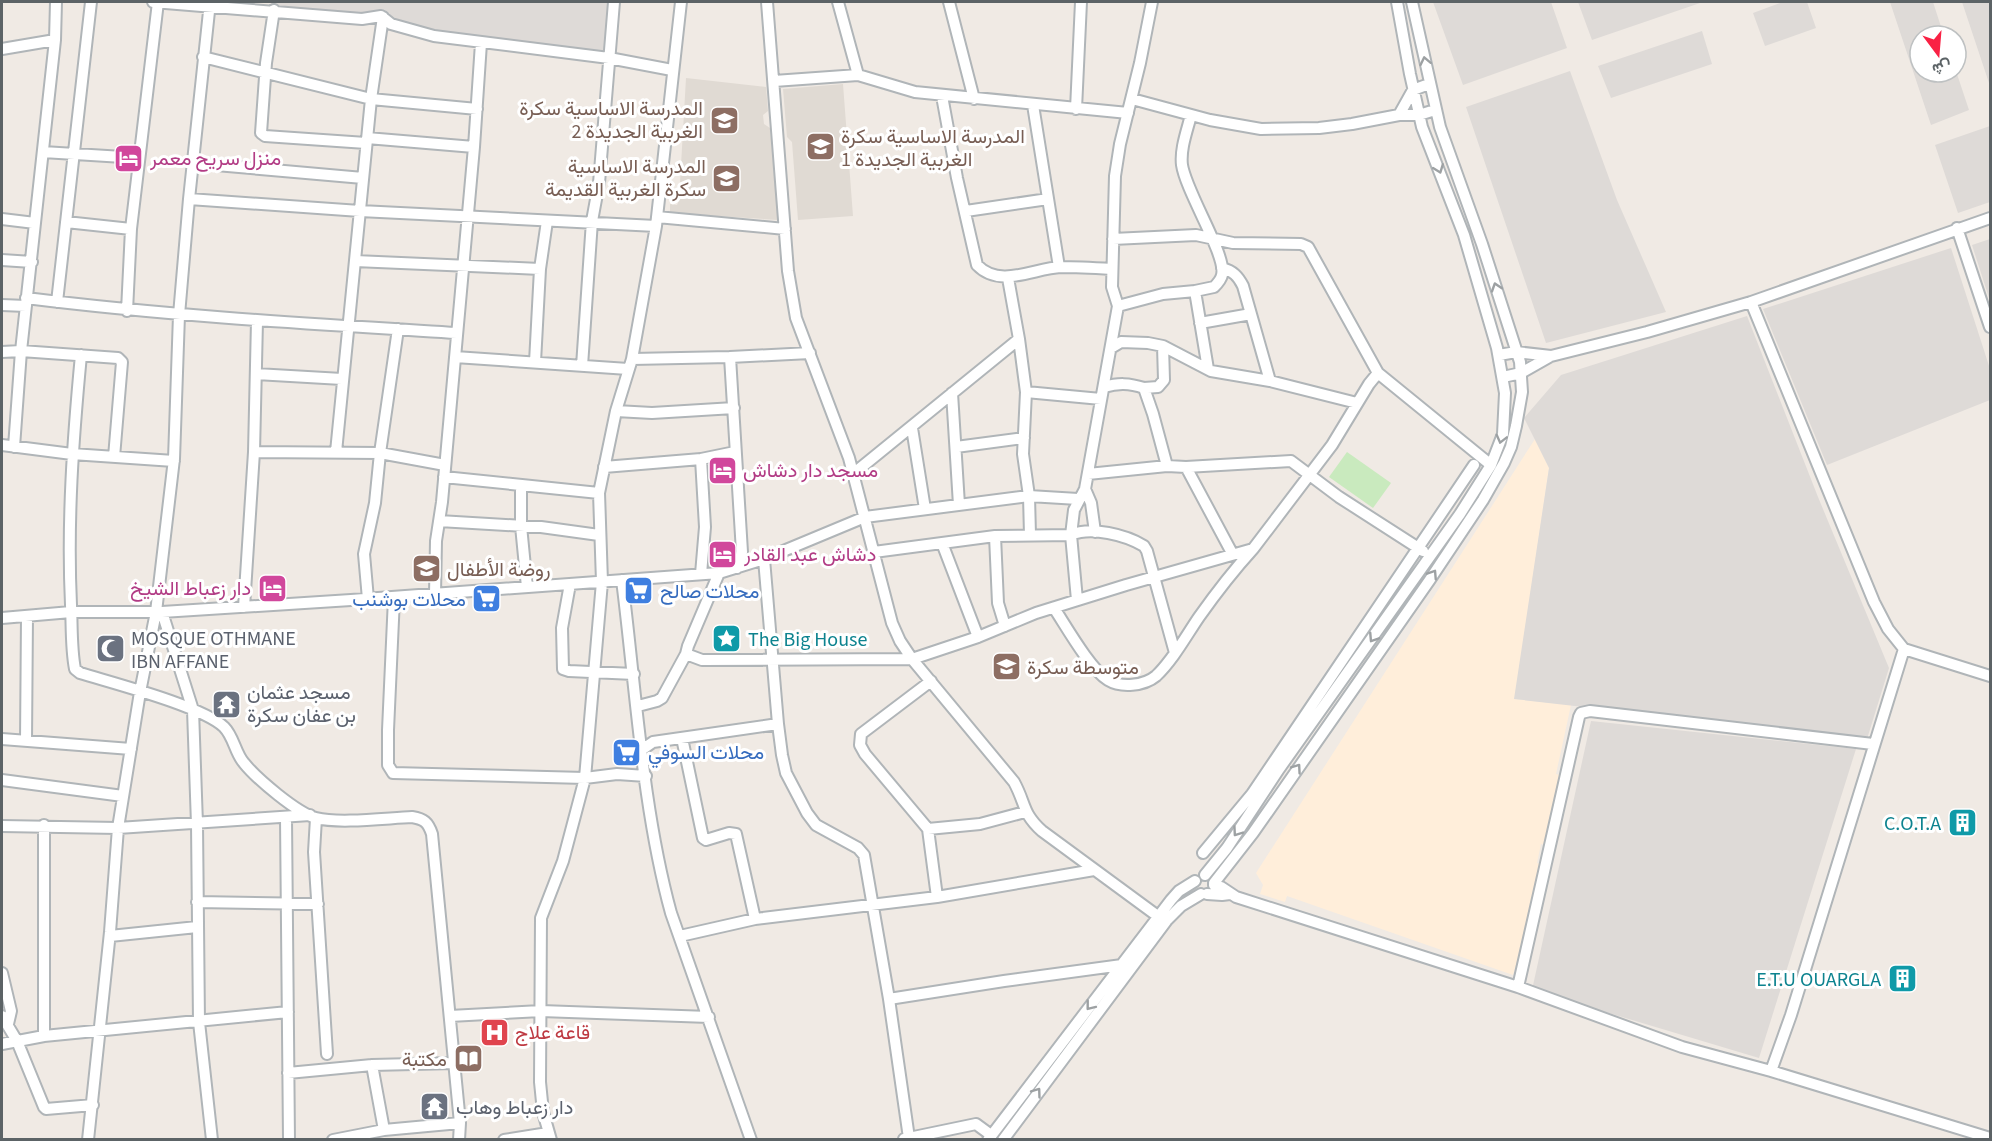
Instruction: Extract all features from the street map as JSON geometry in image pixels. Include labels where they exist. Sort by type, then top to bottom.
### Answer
[{"type":"street","points":[[14,447],[21,351],[55,40],[56,2]]},
{"type":"street","points":[[57,302],[92,2]]},
{"type":"street","points":[[153,2],[210,4],[362,19],[383,17],[391,24],[425,35],[609,58],[672,70]]},
{"type":"street","points":[[127,311],[131,228],[158,2]]},
{"type":"street","points":[[582,366],[592,221],[599,183],[614,2]]},
{"type":"street","points":[[504,1140],[550,1136],[543,1112],[540,1082],[541,918],[562,867],[585,778],[602,582],[599,493],[616,411],[630,364],[657,221],[681,2]]},
{"type":"street","points":[[767,2],[788,271],[796,318],[853,474],[892,623],[912,659],[1014,782],[1020,793],[1025,812],[1042,831],[1163,918]]},
{"type":"street","points":[[838,2],[858,75]]},
{"type":"street","points":[[949,2],[974,99]]},
{"type":"street","points":[[1076,109],[1081,2]]},
{"type":"street","points":[[1077,600],[1071,535],[1074,510],[1085,489],[1118,306],[1112,287],[1115,176],[1152,2]]},
{"type":"street","points":[[1381,614],[1430,556],[1491,465],[1498,451],[1506,402],[1491,321],[1464,235],[1422,127],[1397,2]]},
{"type":"street","points":[[764,559],[783,764],[807,813],[821,829],[851,843],[864,855],[889,999],[906,1139],[976,1124],[990,1137],[1122,965],[1163,918],[1209,889],[1226,868],[1397,626],[1496,480],[1511,447],[1522,392],[1521,373],[1482,244],[1435,110],[1412,2]]},
{"type":"street","points":[[88,1140],[110,936],[118,828],[140,692],[159,612],[174,461],[178,315],[210,4]]},
{"type":"street","points":[[274,10],[265,71],[260,127],[262,134],[474,147]]},
{"type":"street","points":[[336,452],[370,99],[383,17]]},
{"type":"street","points":[[2,49],[55,40]]},
{"type":"street","points":[[435,594],[436,540],[458,333],[482,43]]},
{"type":"street","points":[[203,57],[370,99],[477,109]]},
{"type":"street","points":[[774,81],[858,75],[915,92],[942,96],[1128,113]]},
{"type":"street","points":[[1399,115],[1413,90],[1429,84]]},
{"type":"street","points":[[942,96],[977,265],[982,270],[1008,278],[1059,267],[1113,269]]},
{"type":"street","points":[[1132,99],[1191,115],[1261,129],[1319,128],[1435,110]]},
{"type":"street","points":[[1033,105],[1059,267]]},
{"type":"street","points":[[1118,306],[1163,294],[1214,287],[1222,276],[1222,268],[1211,237],[1185,180],[1182,151],[1191,115]]},
{"type":"street","points":[[43,152],[140,158]]},
{"type":"street","points":[[193,163],[363,178]]},
{"type":"street","points":[[966,211],[1048,198]]},
{"type":"street","points":[[189,199],[547,221],[657,221],[785,229]]},
{"type":"street","points":[[1503,377],[1521,373],[1551,356],[1647,332],[1751,302],[1990,218]]},
{"type":"street","points":[[2,219],[35,223]]},
{"type":"street","points":[[535,362],[540,269],[547,221]]},
{"type":"street","points":[[66,222],[131,228]]},
{"type":"street","points":[[1957,228],[1990,327]]},
{"type":"street","points":[[1113,239],[1171,235],[1211,237],[1233,243],[1301,244],[1308,247],[1378,373],[1491,465]]},
{"type":"street","points":[[2,260],[32,262]]},
{"type":"street","points":[[355,261],[540,269]]},
{"type":"street","points":[[1222,268],[1232,271],[1238,278],[1247,298],[1270,381]]},
{"type":"street","points":[[1008,278],[1026,392],[1023,454],[1029,496],[1030,535]]},
{"type":"street","points":[[1195,291],[1208,369]]},
{"type":"street","points":[[2,305],[57,302],[178,315],[458,333]]},
{"type":"street","points":[[1751,302],[1874,602],[1888,629],[1904,649],[1990,676]]},
{"type":"street","points":[[1200,324],[1251,314]]},
{"type":"street","points":[[244,607],[254,452],[257,321]]},
{"type":"street","points":[[368,599],[364,554],[375,503],[398,329]]},
{"type":"street","points":[[853,474],[1019,339]]},
{"type":"street","points":[[1111,348],[1121,342],[1163,346],[1208,369],[1270,381],[1357,403]]},
{"type":"street","points":[[1104,387],[1116,383],[1133,384],[1144,388],[1158,387],[1164,380],[1163,346]]},
{"type":"street","points":[[2,352],[21,351],[118,358],[122,362],[114,457]]},
{"type":"street","points":[[1499,356],[1516,352],[1551,356]]},
{"type":"street","points":[[455,357],[582,366],[810,353]]},
{"type":"street","points":[[81,355],[72,454],[69,565],[74,666],[77,672],[193,710],[225,728],[243,763],[299,810],[313,817]]},
{"type":"street","points":[[730,357],[742,552],[736,568]]},
{"type":"street","points":[[1054,608],[1107,680],[1119,685],[1130,685],[1151,679],[1175,653],[1223,583],[1253,549],[1310,475],[1378,373]]},
{"type":"street","points":[[256,374],[342,379]]},
{"type":"street","points":[[1144,388],[1167,466]]},
{"type":"street","points":[[1026,392],[1101,399]]},
{"type":"street","points":[[952,393],[959,505]]},
{"type":"street","points":[[616,411],[652,413],[734,408]]},
{"type":"street","points":[[912,428],[925,509]]},
{"type":"street","points":[[956,447],[1024,438]]},
{"type":"street","points":[[2,445],[72,454],[174,461]]},
{"type":"street","points":[[254,452],[380,453],[445,465]]},
{"type":"street","points":[[603,467],[701,459],[735,452]]},
{"type":"street","points":[[701,459],[705,527],[701,574]]},
{"type":"street","points":[[1088,474],[1178,465],[1186,467],[1287,460],[1430,556]]},
{"type":"street","points":[[1203,853],[1270,784],[1381,614],[1419,548],[1474,465]]},
{"type":"street","points":[[1186,467],[1232,554]]},
{"type":"street","points":[[444,477],[599,493]]},
{"type":"street","points":[[522,485],[521,526],[527,587]]},
{"type":"street","points":[[1085,489],[1091,503],[1095,532]]},
{"type":"street","points":[[2,618],[71,612],[159,612],[394,598],[718,573],[764,559],[865,517],[1029,496],[1078,500]]},
{"type":"street","points":[[439,521],[542,527],[599,535]]},
{"type":"street","points":[[874,552],[995,536],[1071,535],[1079,531],[1124,538],[1144,546],[1155,577],[1175,653]]},
{"type":"street","points":[[995,536],[998,603],[1005,626]]},
{"type":"street","points":[[942,543],[978,637]]},
{"type":"street","points":[[686,654],[702,660],[912,659],[1077,600],[1253,549]]},
{"type":"street","points":[[638,706],[662,698],[686,654],[718,573]]},
{"type":"street","points":[[622,580],[646,776],[661,875],[751,1140]]},
{"type":"street","points":[[570,584],[562,628],[562,669],[634,674]]},
{"type":"street","points":[[394,598],[388,730],[388,765],[393,773],[585,778],[617,774],[646,776]]},
{"type":"street","points":[[159,612],[193,710],[197,824],[199,1022],[212,1140]]},
{"type":"street","points":[[1381,614],[1397,626]]},
{"type":"street","points":[[26,741],[27,616]]},
{"type":"street","points":[[1771,1071],[1791,1016],[1904,649]]},
{"type":"street","points":[[1343,671],[1358,680]]},
{"type":"street","points":[[1003,1140],[1163,918],[1179,891],[1205,874],[1227,848],[1256,797],[1343,671]]},
{"type":"street","points":[[931,681],[861,734],[860,740],[865,754],[928,829],[937,897]]},
{"type":"street","points":[[1518,987],[1581,713],[1590,711],[1873,744]]},
{"type":"street","points":[[643,749],[653,742],[778,724]]},
{"type":"street","points":[[682,738],[703,838],[706,840],[729,833],[736,834],[755,919]]},
{"type":"street","points":[[2,739],[131,749]]},
{"type":"street","points":[[2,780],[123,796]]},
{"type":"street","points":[[1270,784],[1281,791]]},
{"type":"street","points":[[928,829],[980,824],[1025,812]]},
{"type":"street","points":[[313,817],[327,1054]]},
{"type":"street","points":[[2,826],[118,828],[313,817],[336,820],[412,817],[429,823],[455,1063],[460,1123],[459,1140]]},
{"type":"street","points":[[286,818],[289,1140]]},
{"type":"street","points":[[44,825],[44,1036]]},
{"type":"street","points":[[1226,868],[1227,882],[1233,896]]},
{"type":"street","points":[[680,936],[755,919],[937,897],[1094,870]]},
{"type":"street","points":[[1205,874],[1211,878],[1209,889]]},
{"type":"street","points":[[1195,881],[1195,890],[1209,889],[1222,895],[1233,896],[1518,987],[1682,1047],[1771,1071],[1990,1138]]},
{"type":"street","points":[[197,902],[318,904]]},
{"type":"street","points":[[110,936],[197,927]]},
{"type":"street","points":[[889,999],[1122,965]]},
{"type":"street","points":[[2,973],[11,1011],[5,1020],[17,1041],[42,1105],[46,1109],[93,1105]]},
{"type":"street","points":[[450,1016],[541,1011],[709,1017]]},
{"type":"street","points":[[2,1044],[44,1036],[288,1012]]},
{"type":"street","points":[[288,1073],[372,1065],[455,1063]]},
{"type":"street","points":[[372,1065],[384,1130]]},
{"type":"street","points":[[333,1140],[384,1130],[460,1123]]},
{"type":"shaded area","points":[[271,2],[612,2],[607,56],[484,42],[389,23],[270,10]]},
{"type":"shaded area","points":[[1433,2],[1551,2],[1567,48],[1463,85]]},
{"type":"shaded area","points":[[1578,2],[1703,2],[1592,40]]},
{"type":"shaded area","points":[[1783,2],[1807,2],[1816,28],[1765,46],[1753,13]]},
{"type":"shaded area","points":[[1890,2],[1933,2],[1940,24],[1908,24],[1908,56]]},
{"type":"shaded area","points":[[1962,2],[1990,2],[1990,86]]},
{"type":"shaded area","points":[[1702,31],[1712,64],[1611,98],[1598,66]]},
{"type":"shaded area","points":[[1570,71],[1617,200],[1666,312],[1546,343],[1466,107]]},
{"type":"shaded area","points":[[686,78],[766,87],[768,111],[763,115],[764,124],[770,128],[778,220],[670,213],[670,204],[677,205],[679,200]]},
{"type":"shaded area","name":"المدرسة الاساسية سكرة الغربية الجديدة 1","points":[[843,84],[853,216],[798,220],[792,142],[787,137],[783,89]]},
{"type":"shaded area","points":[[1917,84],[1960,84],[1969,110],[1931,125]]},
{"type":"shaded area","points":[[1990,126],[1990,202],[1958,213],[1935,145]]},
{"type":"shaded area","points":[[1990,239],[1990,301],[1972,245]]},
{"type":"shaded area","points":[[1951,248],[1990,369],[1990,400],[1827,465],[1763,309]]},
{"type":"shaded area","points":[[1747,316],[1818,497],[1889,668],[1867,739],[1514,699],[1549,468],[1524,418],[1561,375]]},
{"type":"shaded area","points":[[1535,439],[1549,468],[1515,699],[1571,705],[1556,774],[1564,776],[1549,846],[1541,844],[1537,863],[1544,865],[1524,962],[1517,961],[1513,975],[1287,896],[1285,902],[1260,894],[1263,885],[1256,873]]},
{"type":"shaded area","points":[[1591,721],[1856,749],[1759,1058],[1532,990]]},
{"type":"green space","points":[[1347,452],[1391,483],[1373,508],[1329,477]]},
{"type":"place","name":"المدرسة الاساسية سكرة الغربية الجديدة 2","points":[[724,120]]},
{"type":"place","name":"المدرسة الاساسية سكرة الغربية الجديدة 1","points":[[820,147]]},
{"type":"place","name":"منزل سريح معمر","points":[[129,158]]},
{"type":"place","name":"المدرسة الاساسية سكرة الغربية القديمة","points":[[727,178]]},
{"type":"place","name":"مسجد دار دشاش","points":[[722,470]]},
{"type":"place","name":"دشاش عبد القادر","points":[[723,554]]},
{"type":"place","name":"روضة الأطفال","points":[[426,569]]},
{"type":"place","name":"دار زعباط الشيخ","points":[[272,588]]},
{"type":"place","name":"محلات صالح","points":[[639,591]]},
{"type":"place","name":"محلات بوشنب","points":[[487,599]]},
{"type":"place","name":"The Big House","points":[[727,639]]},
{"type":"place","name":"MOSQUE OTHMANE IBN AFFANE","points":[[110,649]]},
{"type":"place","name":"متوسطة سكرة","points":[[1006,667]]},
{"type":"place","name":"مسجد عثمان بن عفان سكرة","points":[[226,704]]},
{"type":"place","name":"محلات السوفي","points":[[627,752]]},
{"type":"place","name":"C.O.T.A","points":[[1962,823]]},
{"type":"place","name":"E.T.U OUARGLA","points":[[1902,979]]},
{"type":"place","name":"قاعة علاج","points":[[494,1032]]},
{"type":"place","name":"مكتبة","points":[[468,1059]]},
{"type":"place","name":"دار زعباط وهاب","points":[[435,1107]]}]
